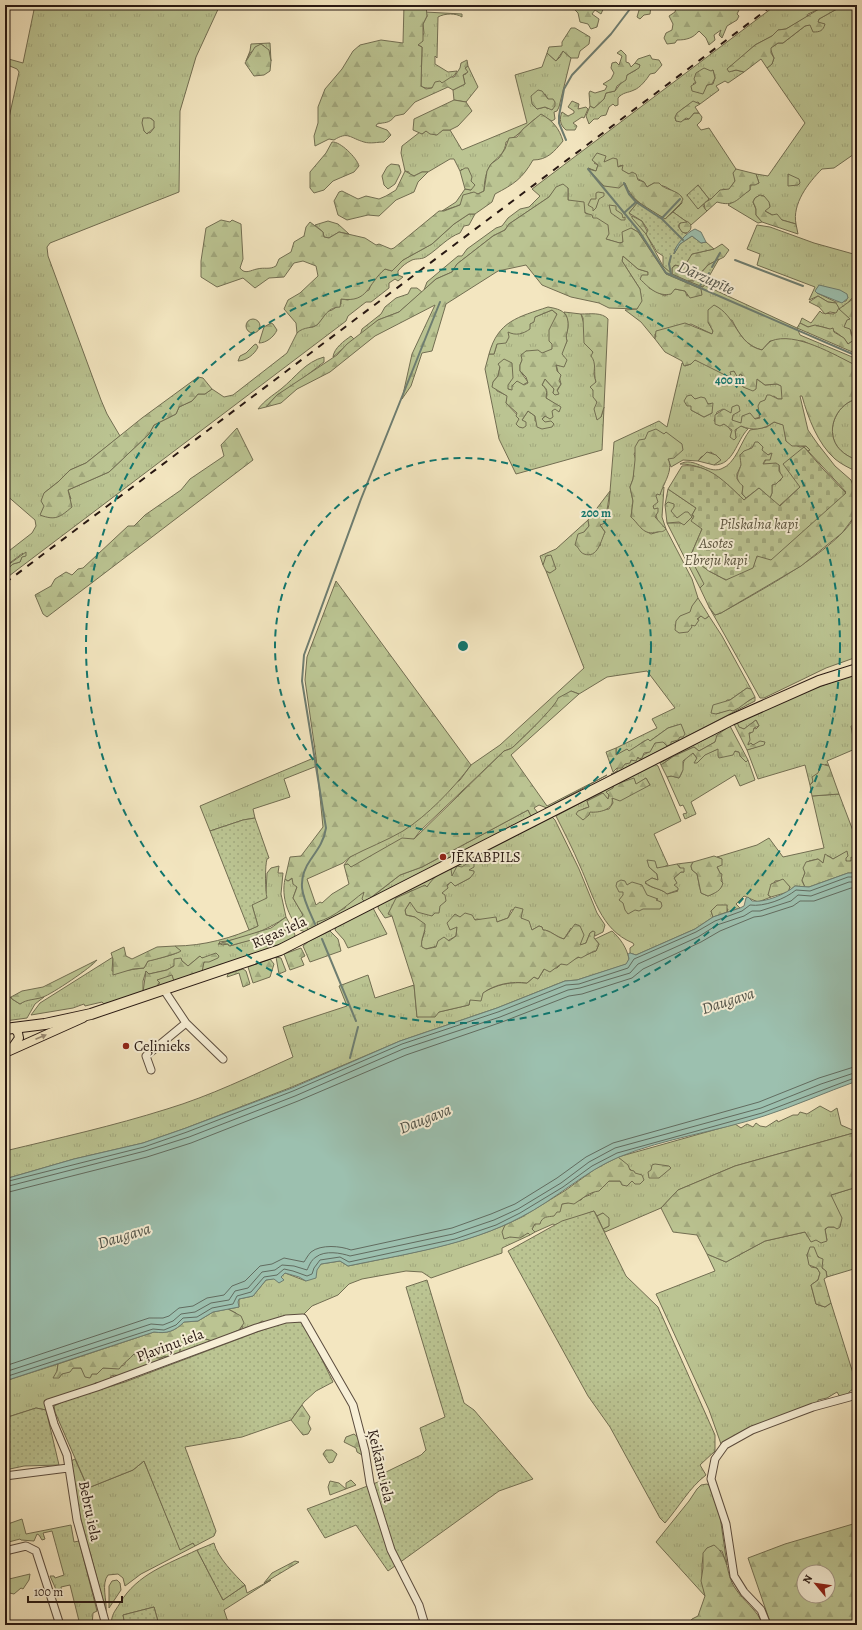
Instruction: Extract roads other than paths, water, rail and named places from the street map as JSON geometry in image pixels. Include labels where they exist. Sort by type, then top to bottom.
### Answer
[{"type":"highway","name":"Rīgas iela","points":[[91,1014],[272,953],[300,941],[756,708],[819,681],[857,669]]},
{"type":"highway","points":[[10,1028],[45,1024],[91,1014]]},
{"type":"main road","name":"Rīgas iela","points":[[8,1051],[91,1014]]},
{"type":"main road","points":[[8,1051],[19,1038],[18,1033],[10,1028]]},
{"type":"street","points":[[164,990],[186,1023],[224,1059]]},
{"type":"street","points":[[151,1070],[146,1056],[186,1023]]},
{"type":"street","name":"Pļaviņu iela","points":[[48,1403],[97,1387],[256,1328],[286,1320],[303,1318]]},
{"type":"street","name":"Ķeikānu iela","points":[[303,1318],[353,1406],[365,1451],[370,1483],[391,1550],[419,1604],[425,1625]]},
{"type":"street","points":[[767,1625],[761,1610],[744,1592],[734,1576],[726,1524],[710,1479],[715,1459],[725,1445],[752,1430],[813,1407],[857,1395]]},
{"type":"street","name":"Bebru iela","points":[[48,1403],[54,1424],[67,1454],[77,1520],[106,1625]]},
{"type":"street","points":[[5,1476],[68,1468]]},
{"type":"street","points":[[5,1551],[26,1546],[34,1549],[60,1625]]},
{"type":"water","points":[[695,229],[701,232],[706,242],[701,243],[692,236],[680,244],[674,254],[676,247],[688,233]]},
{"type":"water","points":[[819,285],[840,290],[847,294],[848,298],[842,303],[817,293],[815,291]]},
{"type":"water","name":"Daugava","points":[[848,873],[857,873],[857,1081],[746,1122],[636,1150],[594,1170],[534,1210],[501,1227],[480,1235],[436,1248],[348,1266],[340,1261],[321,1264],[317,1270],[316,1278],[306,1281],[299,1277],[285,1273],[281,1277],[284,1280],[279,1283],[274,1279],[266,1280],[253,1296],[239,1299],[239,1307],[213,1312],[198,1321],[184,1322],[177,1328],[170,1331],[163,1333],[154,1332],[5,1381],[5,1179],[74,1159],[143,1143],[186,1128],[292,1088],[400,1041],[497,1008],[565,981],[577,980],[626,964],[629,959],[628,954],[630,953],[636,955],[695,929],[713,917],[740,908],[744,906],[746,898],[748,897],[752,901],[763,901],[781,895],[795,886],[809,887]]},
{"type":"waterway","name":"Dārzupīte","points":[[566,140],[559,123],[564,89],[572,75],[611,34],[633,5]]},
{"type":"waterway","name":"Dārzupīte","points":[[588,169],[639,231],[666,273],[857,356]]},
{"type":"waterway","points":[[624,183],[629,194],[636,202]]},
{"type":"waterway","points":[[662,218],[680,199]]},
{"type":"waterway","points":[[624,213],[636,202],[662,219],[683,240]]},
{"type":"waterway","points":[[712,267],[720,253]]},
{"type":"waterway","points":[[671,256],[669,264],[671,274]]},
{"type":"waterway","points":[[735,260],[803,286]]},
{"type":"waterway","points":[[699,287],[709,273]]},
{"type":"waterway","points":[[315,924],[304,899],[302,884],[306,868],[320,845],[326,828],[302,681],[304,655],[361,499],[440,302]]},
{"type":"waterway","points":[[322,939],[356,1021]]},
{"type":"waterway","points":[[350,1058],[358,1027]]},
{"type":"railway","points":[[5,583],[773,5]]},
{"type":"place","name":"JĒKABPILS","points":[[443,857]]},
{"type":"place","name":"Ceļinieks","points":[[126,1046]]},
{"type":"park label","name":"Pilskalna kapi","points":[[759,524]]},
{"type":"park label","name":"Asotes Ebreju kapi","points":[[716,552]]}]
